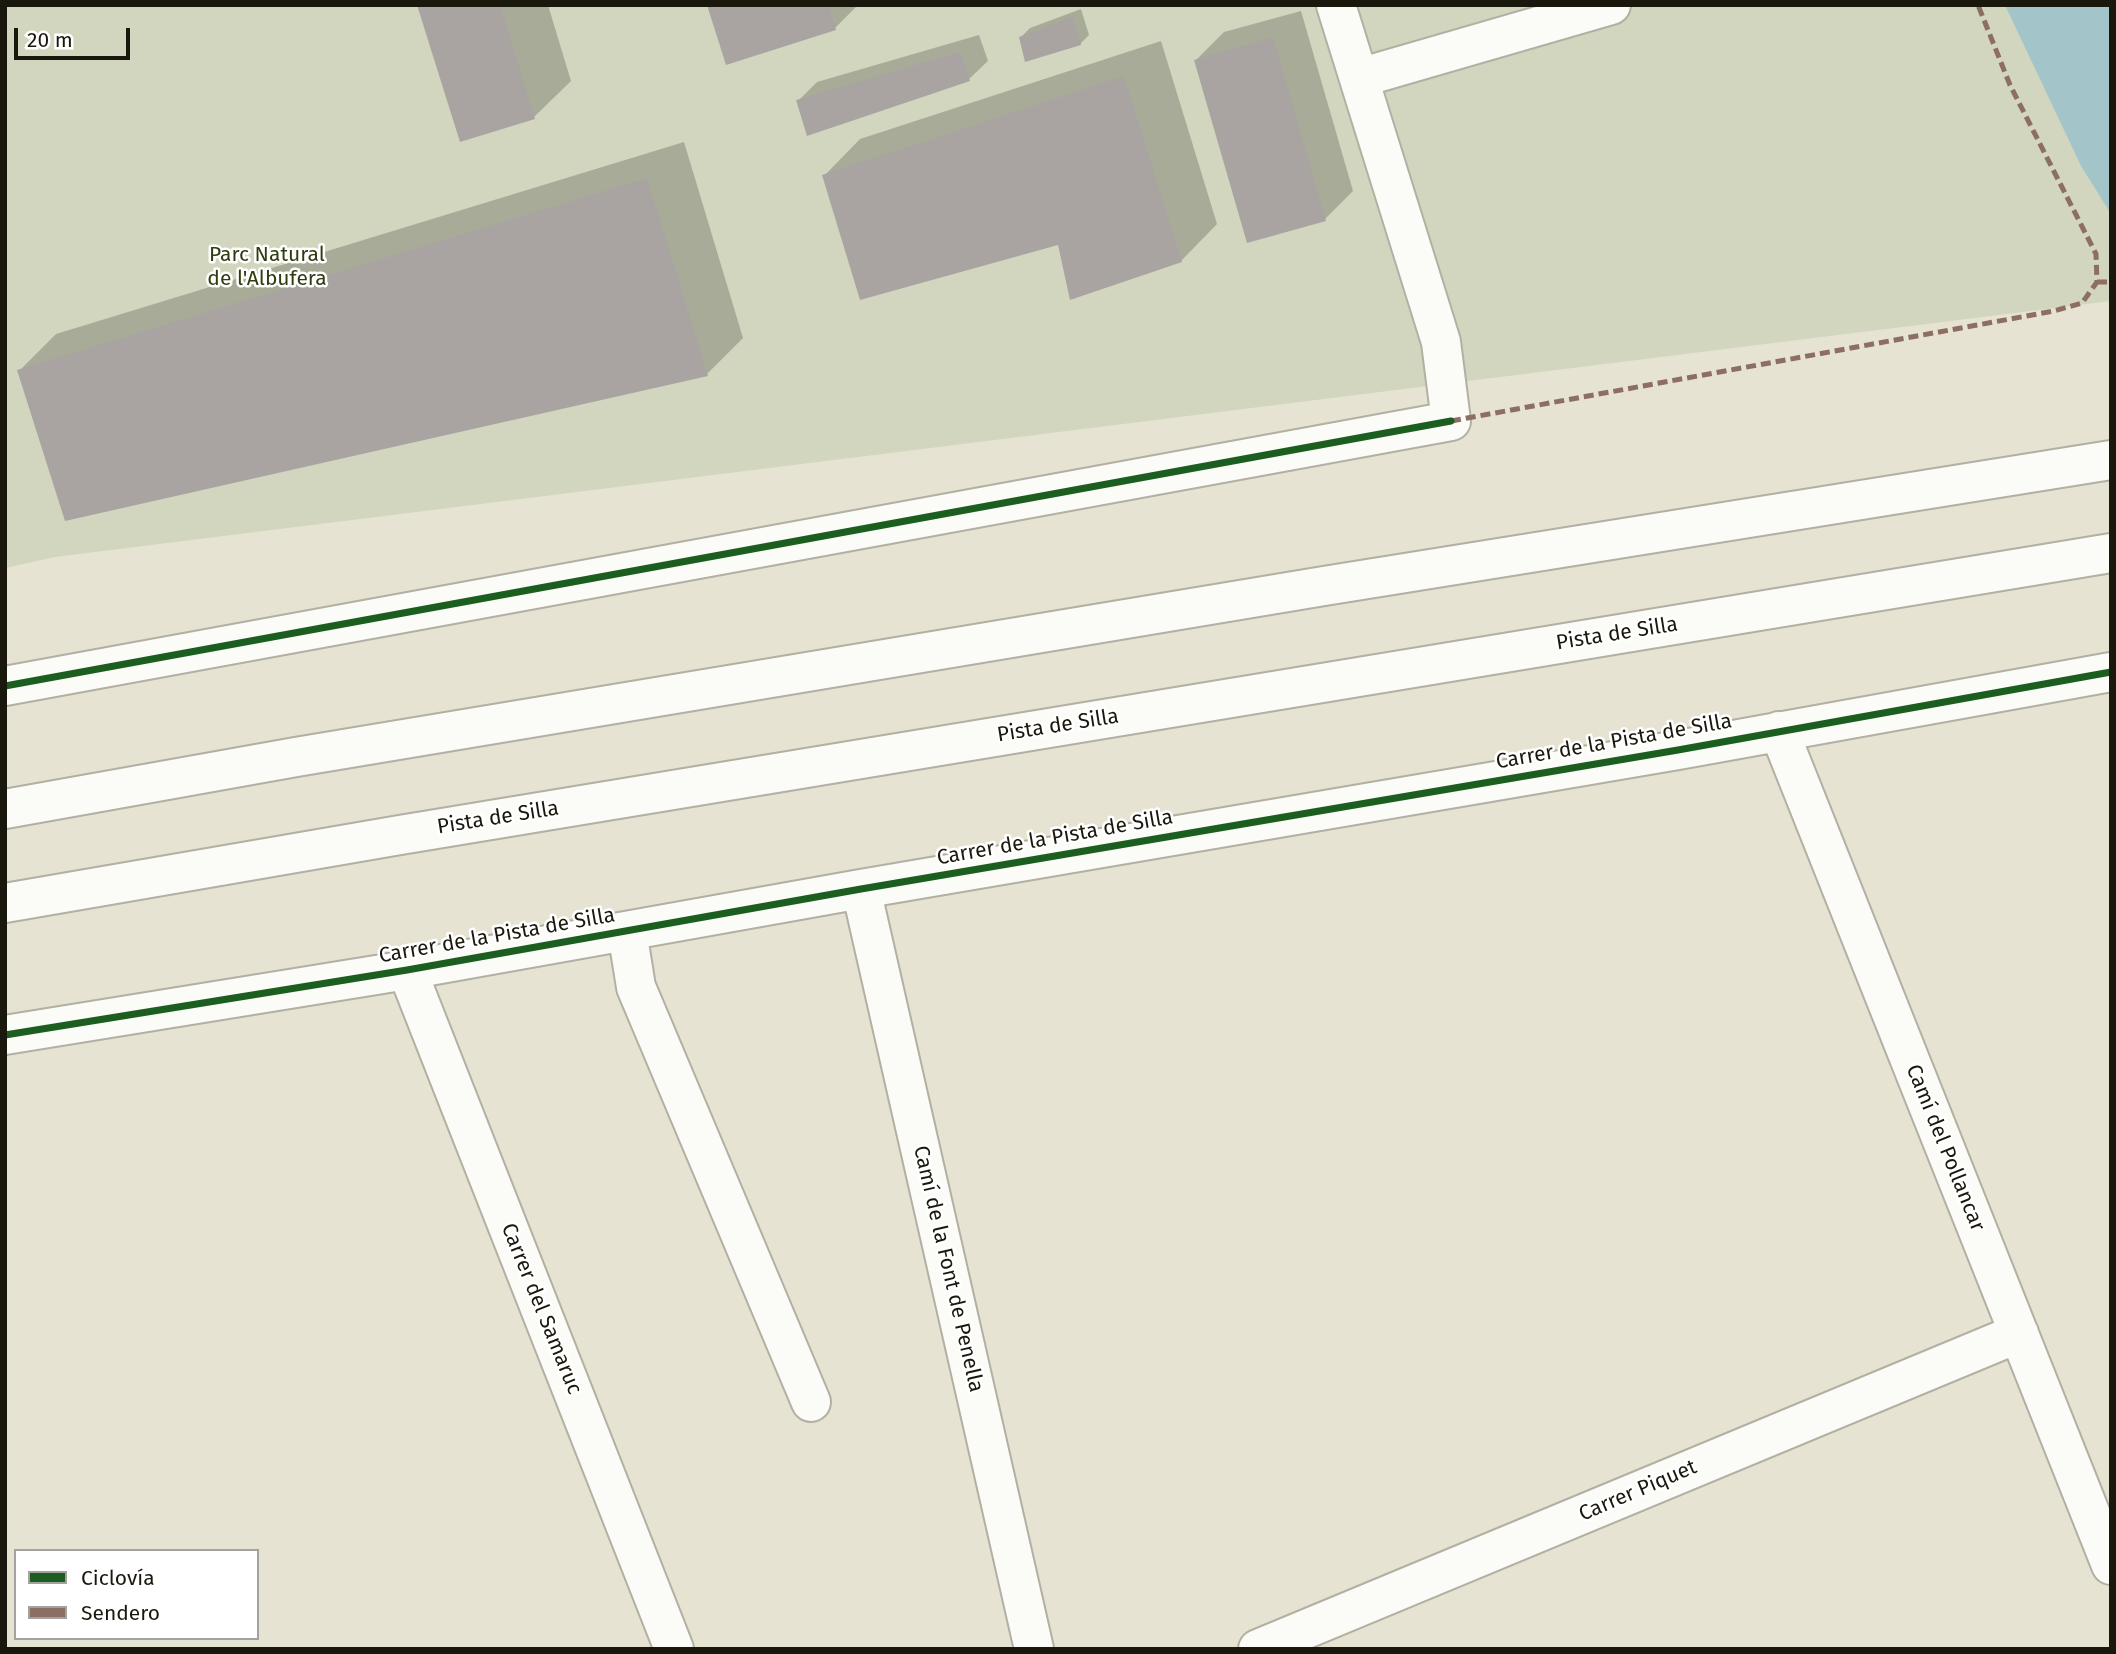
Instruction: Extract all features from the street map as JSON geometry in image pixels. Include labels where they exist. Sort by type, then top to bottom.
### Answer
[{"type":"main road","points":[[5,686],[1451,421],[1441,342],[1336,5]]},
{"type":"main road","points":[[1359,78],[1611,5]]},
{"type":"main road","points":[[5,809],[296,757],[1297,591],[2111,460]]},
{"type":"main road","name":"Pista de Silla","points":[[5,903],[468,823],[2111,553]]},
{"type":"main road","name":"Carrer de la Pista de Silla","points":[[5,1035],[407,970],[1779,732],[2111,671]]},
{"type":"main road","name":"Camí del Pollancar","points":[[1779,732],[2111,1565]]},
{"type":"main road","name":"Camí de la Font de Penella","points":[[862,889],[1034,1649]]},
{"type":"main road","points":[[627,931],[636,988],[811,1402]]},
{"type":"main road","name":"Carrer del Samaruc","points":[[407,970],[674,1649]]},
{"type":"main road","name":"Carrer Piquet","points":[[1258,1649],[2018,1333]]},
{"type":"green space","name":"Parc Natural de l'Albufera","points":[[5,5],[2111,5],[2111,301],[55,557],[5,568]]},
{"type":"water","points":[[2005,5],[2111,5],[2111,214],[2081,166]]},
{"type":"building","points":[[417,5],[500,5],[535,119],[460,142]]},
{"type":"building","points":[[707,5],[829,5],[836,30],[726,65]]},
{"type":"building","points":[[1072,17],[1081,45],[1025,62],[1019,37]]},
{"type":"building","points":[[1273,37],[1326,221],[1247,243],[1194,60]]},
{"type":"building","points":[[960,52],[970,81],[807,136],[796,100]]},
{"type":"building","points":[[1124,76],[1182,262],[1070,300],[1058,245],[860,300],[822,175]]},
{"type":"building","points":[[647,178],[708,376],[65,521],[17,370]]},
{"type":"marked path","points":[[1451,421],[2054,311],[2082,303],[2097,282],[2096,254],[2010,85],[1978,5]]},
{"type":"marked path","points":[[2097,282],[2111,282]]},
{"type":"cycle path","points":[[5,686],[1451,421]]},
{"type":"cycle path","points":[[5,1035],[407,970],[861,889],[1678,750],[2111,672]]}]
